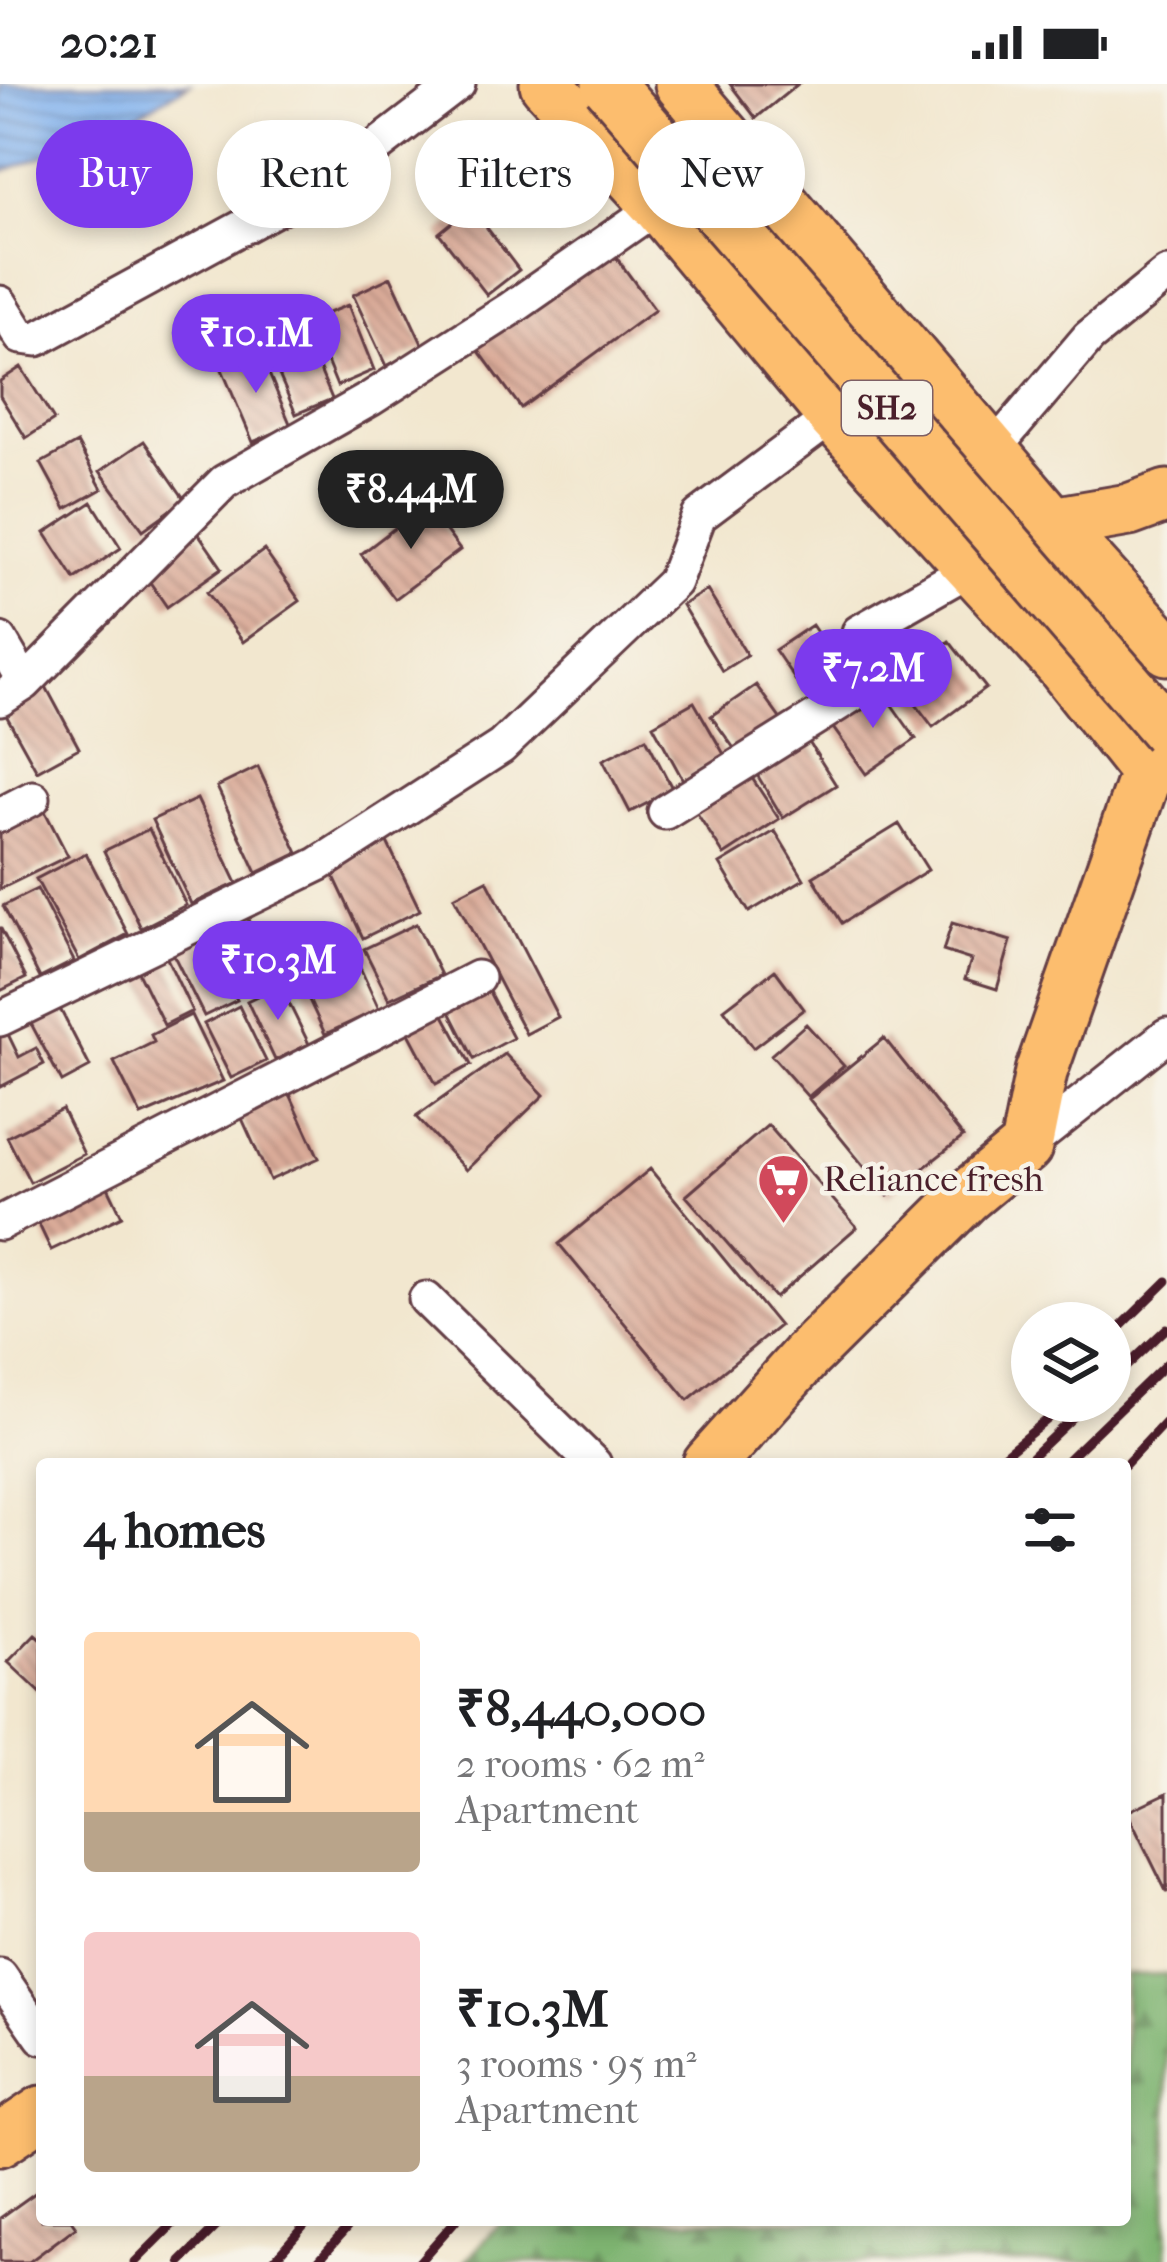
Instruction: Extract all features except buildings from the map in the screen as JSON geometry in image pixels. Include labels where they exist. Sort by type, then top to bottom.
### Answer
[{"type":"main road","points":[[546,84],[638,184]]},
{"type":"main road","name":"SH2","points":[[608,84],[1158,753]]},
{"type":"main road","points":[[681,84],[1053,523],[1167,649]]},
{"type":"main road","points":[[676,228],[833,416],[970,569],[1062,666],[1158,753]]},
{"type":"main road","points":[[1053,523],[1130,510],[1167,496]]},
{"type":"main road","points":[[714,1458],[806,1356],[966,1197],[1026,1147],[1041,1072],[1158,753],[1167,704]]},
{"type":"main road","points":[[0,2140],[36,2116]]},
{"type":"street","points":[[0,303],[21,337],[37,339],[342,173],[458,84]]},
{"type":"street","points":[[12,691],[224,482],[390,387],[638,220]]},
{"type":"street","points":[[992,451],[1089,337],[1167,274]]},
{"type":"street","points":[[0,1019],[320,864],[501,747],[674,582],[699,515],[833,416]]},
{"type":"street","points":[[665,812],[868,685],[870,678],[857,641],[860,632],[970,569]]},
{"type":"street","points":[[0,640],[12,691]]},
{"type":"street","points":[[0,815],[33,798]]},
{"type":"street","points":[[0,1222],[477,978]]},
{"type":"street","points":[[1026,1147],[1167,1035]]},
{"type":"street","points":[[426,1299],[588,1458]]},
{"type":"street","points":[[0,1976],[36,2028]]},
{"type":"green space","points":[[1167,1974],[1167,2262],[465,2262],[498,2226],[1131,2226],[1131,1975]]},
{"type":"water","points":[[0,84],[189,84],[128,120],[36,120],[36,159],[0,172]]},
{"type":"railway","points":[[1131,1316],[1167,1281]]},
{"type":"railway","points":[[1131,1362],[1167,1328]]},
{"type":"railway","points":[[1069,1458],[1167,1363]]},
{"type":"railway","points":[[1131,1459],[1167,1420]]},
{"type":"railway","points":[[1000,1458],[1044,1422]]},
{"type":"railway","points":[[1030,1458],[1068,1422]]},
{"type":"railway","points":[[135,2262],[171,2226]]},
{"type":"railway","points":[[181,2262],[217,2226]]},
{"type":"railway","points":[[272,2262],[304,2226]]},
{"type":"railway","points":[[317,2262],[349,2226]]},
{"type":"railway","points":[[419,2262],[451,2226]]},
{"type":"place","name":"Reliance fresh","points":[[784,1225]]}]
